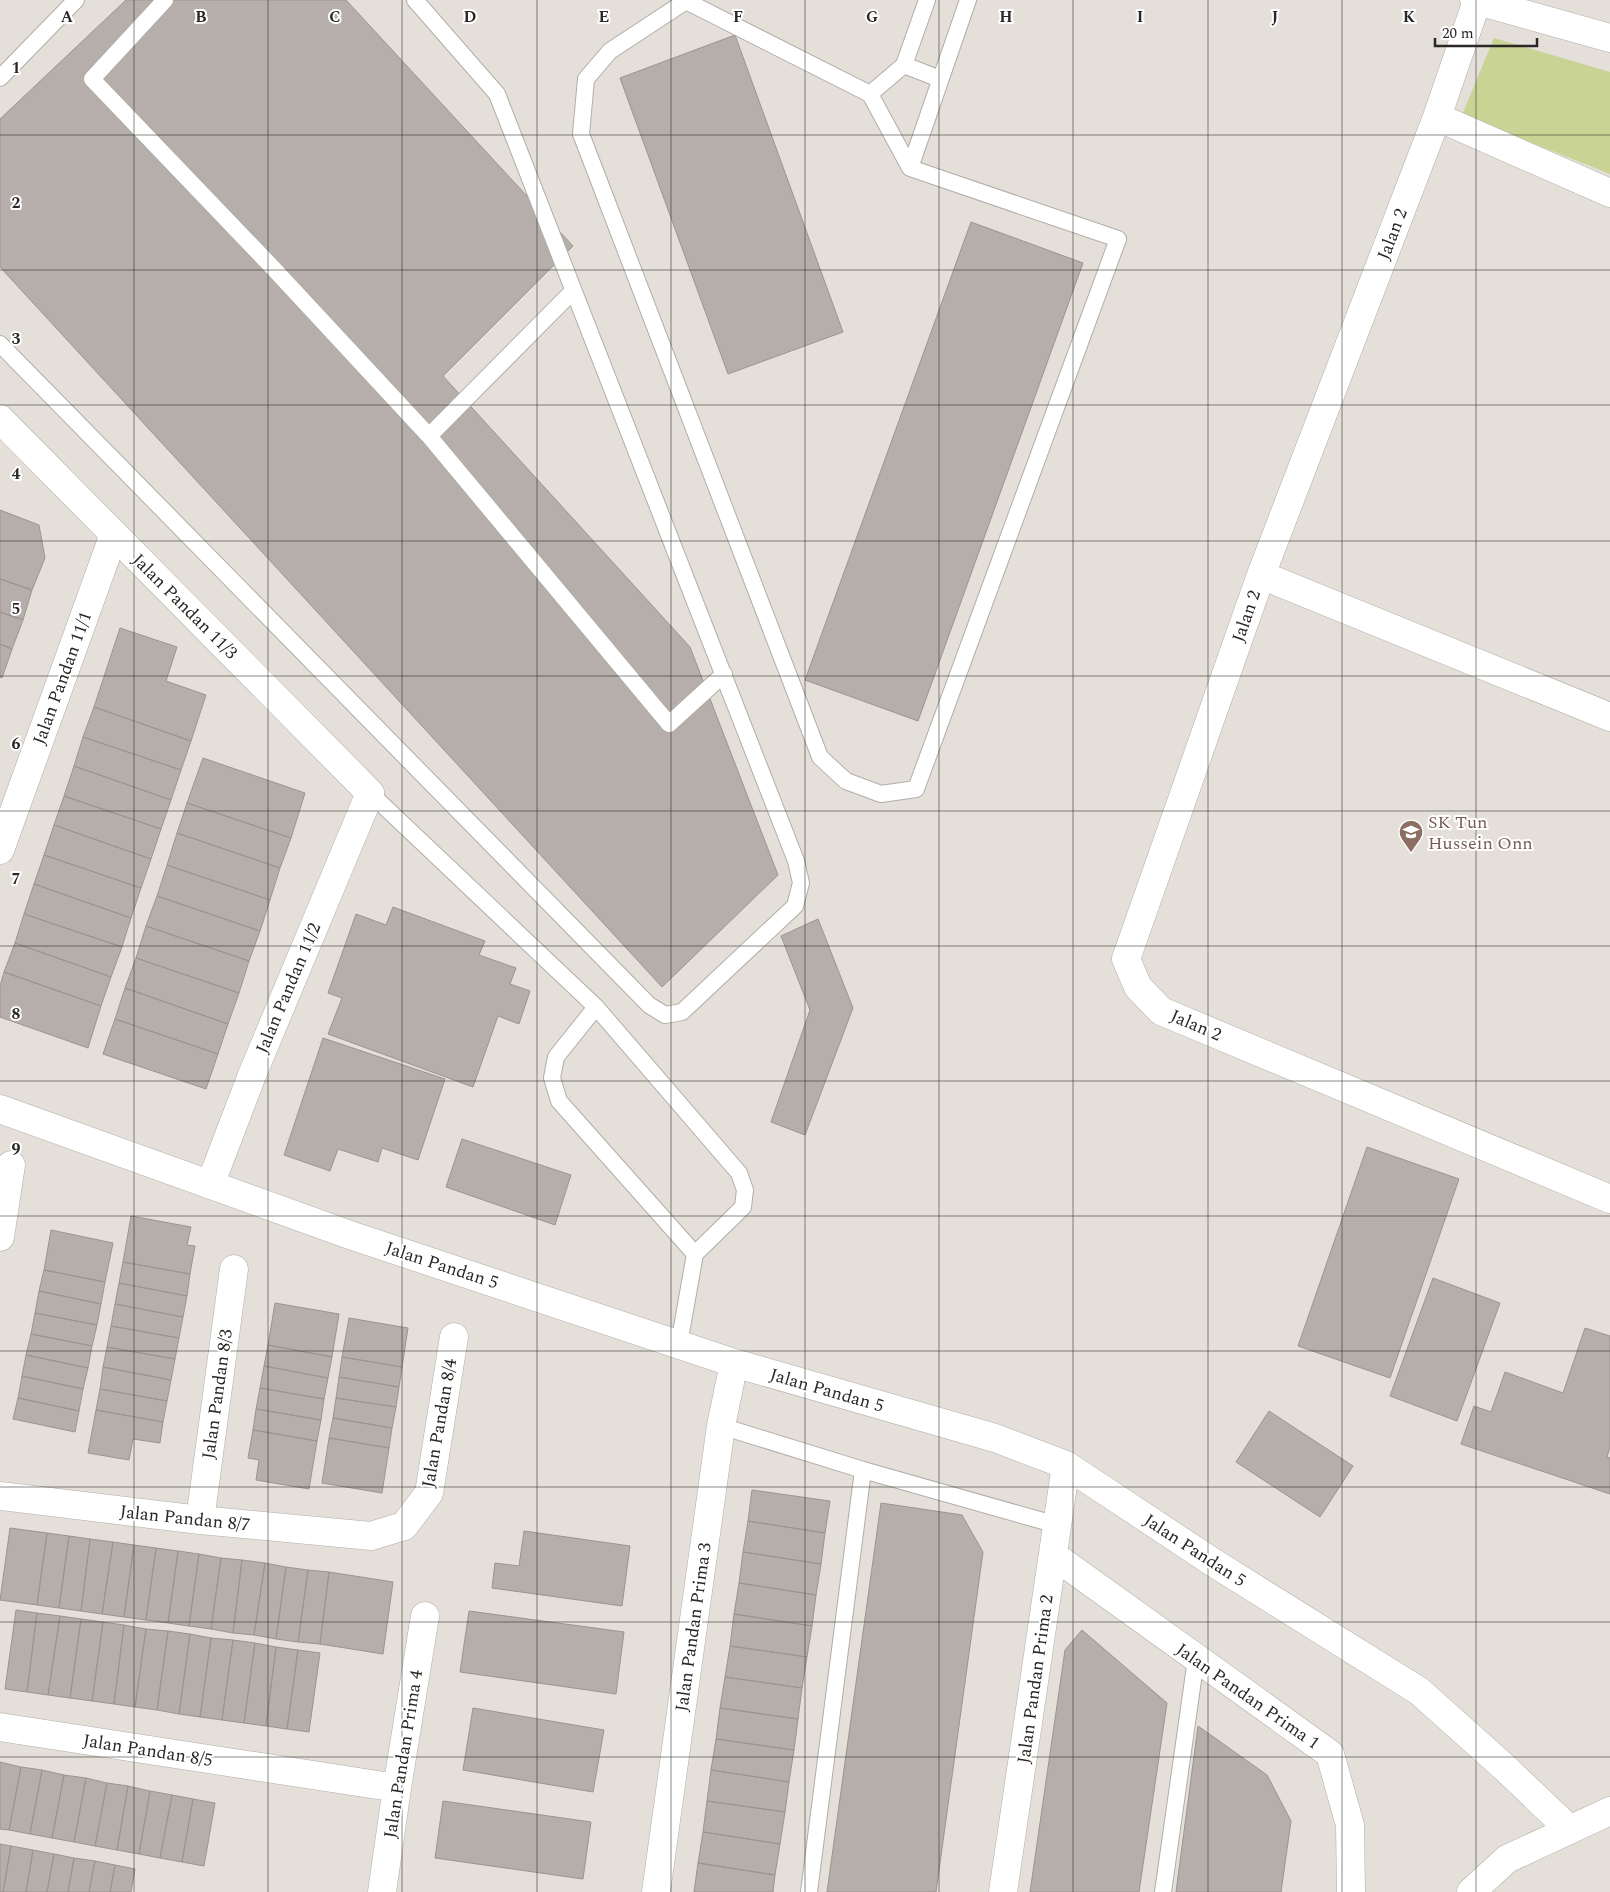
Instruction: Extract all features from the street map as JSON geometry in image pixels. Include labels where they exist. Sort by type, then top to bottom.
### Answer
[{"type":"street","points":[[1475,0],[1610,38]]},
{"type":"street","name":"Jalan 2","points":[[1475,0],[1436,117],[1261,575],[1126,959],[1138,987],[1161,1011],[1610,1199]]},
{"type":"street","points":[[1436,117],[1610,193]]},
{"type":"street","name":"Jalan Pandan 11/3","points":[[0,419],[370,793]]},
{"type":"street","name":"Jalan Pandan 11/1","points":[[0,850],[114,534]]},
{"type":"street","name":"Jalan 2","points":[[1261,575],[1610,718]]},
{"type":"street","name":"Jalan Pandan 11/2","points":[[210,1185],[252,1075],[370,793]]},
{"type":"street","name":"Jalan Pandan 5","points":[[0,1109],[350,1235],[734,1363],[995,1438],[1066,1465],[1214,1563],[1419,1691],[1504,1767],[1569,1829]]},
{"type":"street","points":[[0,1237],[11,1164]]},
{"type":"street","name":"Jalan Pandan 8/3","points":[[200,1520],[234,1269]]},
{"type":"street","name":"Jalan Pandan 8/4","points":[[371,1536],[404,1526],[428,1493],[454,1337]]},
{"type":"street","name":"Jalan Pandan Prima 3","points":[[656,1892],[722,1426],[734,1363]]},
{"type":"street","name":"Jalan Pandan Prima 2","points":[[1003,1892],[1066,1465]]},
{"type":"street","name":"Jalan Pandan 8/7","points":[[0,1496],[200,1520],[371,1536]]},
{"type":"street","name":"Jalan Pandan Prima 1","points":[[1053,1556],[1330,1754],[1350,1825],[1351,1892]]},
{"type":"street","name":"Jalan Pandan Prima 4","points":[[382,1892],[396,1788],[425,1616]]},
{"type":"street","name":"Jalan Pandan 8/5","points":[[0,1727],[396,1788]]},
{"type":"street","points":[[1470,1892],[1508,1859],[1610,1811]]},
{"type":"lane","points":[[0,78],[76,0]]},
{"type":"lane","points":[[165,0],[92,78],[273,268],[429,436],[669,724],[724,674]]},
{"type":"lane","points":[[0,344],[649,1005],[665,1015],[682,1012],[795,906],[801,882],[796,861],[497,94],[415,0]]},
{"type":"lane","points":[[870,94],[904,66],[927,0]]},
{"type":"lane","points":[[910,168],[968,0]]},
{"type":"lane","points":[[686,1],[870,94],[910,168],[1118,239],[916,788],[881,794],[846,781],[820,757],[581,134],[586,79],[610,51],[686,1]]},
{"type":"lane","points":[[904,66],[940,79]]},
{"type":"lane","points":[[429,436],[573,291]]},
{"type":"lane","points":[[370,793],[596,1007],[739,1173],[745,1190],[743,1207],[696,1254],[679,1344]]},
{"type":"lane","points":[[596,1007],[556,1057],[552,1078],[559,1101],[696,1254]]},
{"type":"lane","points":[[722,1426],[863,1470],[1058,1525]]},
{"type":"lane","points":[[809,1892],[863,1470]]},
{"type":"lane","points":[[1163,1892],[1196,1659]]},
{"type":"green space","points":[[1494,38],[1610,72],[1610,174],[1462,115]]},
{"type":"building","points":[[126,0],[346,0],[573,246],[443,376],[690,647],[778,875],[662,987],[0,267],[0,119]]},
{"type":"building","points":[[735,35],[843,332],[728,374],[620,78]]},
{"type":"building","points":[[971,222],[1083,263],[918,721],[805,680]]},
{"type":"building","points":[[0,510],[39,525],[45,558],[32,590],[0,579]]},
{"type":"building","points":[[0,579],[32,590],[23,620],[0,612]]},
{"type":"building","points":[[0,612],[23,620],[12,649],[0,644]]},
{"type":"building","points":[[120,628],[177,647],[166,681],[206,695],[191,741],[94,707]]},
{"type":"building","points":[[0,644],[12,649],[2,678],[0,677]]},
{"type":"building","points":[[94,707],[191,741],[181,770],[83,737]]},
{"type":"building","points":[[83,737],[181,770],[171,800],[74,766]]},
{"type":"building","points":[[203,758],[305,793],[291,838],[187,803]]},
{"type":"building","points":[[74,766],[171,800],[161,829],[64,796]]},
{"type":"building","points":[[64,796],[161,829],[151,859],[54,825]]},
{"type":"building","points":[[187,803],[291,838],[280,868],[177,833]]},
{"type":"building","points":[[54,825],[151,859],[141,888],[44,855]]},
{"type":"building","points":[[177,833],[280,868],[270,900],[167,865]]},
{"type":"building","points":[[44,855],[141,888],[131,918],[34,884]]},
{"type":"building","points":[[167,865],[270,900],[260,931],[157,896]]},
{"type":"building","points":[[34,884],[131,918],[122,947],[24,914]]},
{"type":"building","points":[[157,896],[260,931],[249,961],[146,926]]},
{"type":"building","points":[[393,907],[485,941],[479,955],[516,968],[510,984],[530,991],[519,1024],[498,1016],[473,1087],[328,1034],[342,998],[328,993],[356,914],[386,925]]},
{"type":"building","points":[[24,914],[122,947],[111,977],[15,943]]},
{"type":"building","points":[[818,919],[853,1008],[805,1135],[771,1122],[810,1010],[781,936]]},
{"type":"building","points":[[146,926],[249,961],[239,993],[136,958]]},
{"type":"building","points":[[15,943],[111,977],[101,1006],[4,972]]},
{"type":"building","points":[[136,958],[239,993],[228,1024],[125,988]]},
{"type":"building","points":[[4,972],[101,1006],[88,1048],[0,1017],[0,986]]},
{"type":"building","points":[[125,988],[228,1024],[218,1054],[115,1019]]},
{"type":"building","points":[[115,1019],[218,1054],[206,1089],[103,1054]]},
{"type":"building","points":[[323,1038],[445,1079],[418,1160],[382,1148],[378,1162],[338,1149],[330,1171],[284,1155]]},
{"type":"building","points":[[462,1139],[571,1175],[555,1225],[446,1187]]},
{"type":"building","points":[[1367,1147],[1459,1179],[1390,1378],[1298,1346]]},
{"type":"building","points":[[131,1216],[191,1227],[187,1245],[195,1246],[190,1274],[123,1262]]},
{"type":"building","points":[[51,1230],[113,1243],[105,1282],[44,1270]]},
{"type":"building","points":[[123,1262],[190,1274],[187,1296],[119,1283]]},
{"type":"building","points":[[44,1270],[105,1282],[101,1304],[39,1291]]},
{"type":"building","points":[[1433,1278],[1500,1303],[1457,1421],[1390,1396]]},
{"type":"building","points":[[119,1283],[187,1296],[183,1317],[115,1304]]},
{"type":"building","points":[[39,1291],[101,1304],[97,1325],[35,1313]]},
{"type":"building","points":[[275,1303],[339,1314],[332,1357],[268,1345]]},
{"type":"building","points":[[115,1304],[183,1317],[179,1338],[111,1326]]},
{"type":"building","points":[[35,1313],[97,1325],[92,1346],[31,1334]]},
{"type":"building","points":[[349,1318],[408,1328],[402,1367],[342,1357]]},
{"type":"building","points":[[111,1326],[179,1338],[175,1359],[107,1347]]},
{"type":"building","points":[[1585,1328],[1610,1336],[1610,1447],[1607,1457],[1610,1458],[1610,1494],[1461,1444],[1474,1406],[1491,1412],[1505,1372],[1563,1393]]},
{"type":"building","points":[[31,1334],[92,1346],[88,1368],[26,1355]]},
{"type":"building","points":[[268,1345],[332,1357],[328,1378],[264,1366]]},
{"type":"building","points":[[107,1347],[175,1359],[171,1380],[103,1367]]},
{"type":"building","points":[[26,1355],[88,1368],[83,1389],[22,1376]]},
{"type":"building","points":[[342,1357],[402,1367],[399,1387],[339,1377]]},
{"type":"building","points":[[264,1366],[328,1378],[324,1399],[260,1388]]},
{"type":"building","points":[[103,1367],[171,1380],[167,1401],[100,1389]]},
{"type":"building","points":[[22,1376],[83,1389],[79,1411],[18,1398]]},
{"type":"building","points":[[339,1377],[399,1387],[396,1407],[336,1398]]},
{"type":"building","points":[[260,1388],[324,1399],[321,1420],[256,1409]]},
{"type":"building","points":[[100,1389],[167,1401],[163,1422],[96,1410]]},
{"type":"building","points":[[18,1398],[79,1411],[75,1432],[13,1419]]},
{"type":"building","points":[[336,1398],[396,1407],[392,1428],[333,1418]]},
{"type":"building","points":[[256,1409],[321,1420],[317,1441],[253,1430]]},
{"type":"building","points":[[96,1410],[163,1422],[160,1443],[133,1439],[129,1460],[88,1453]]},
{"type":"building","points":[[1269,1411],[1353,1466],[1320,1517],[1236,1462]]},
{"type":"building","points":[[333,1418],[392,1428],[389,1448],[329,1438]]},
{"type":"building","points":[[253,1430],[317,1441],[309,1489],[256,1480],[259,1460],[248,1458]]},
{"type":"building","points":[[329,1438],[389,1448],[382,1493],[322,1483]]},
{"type":"building","points":[[752,1490],[830,1501],[825,1533],[748,1521]]},
{"type":"building","points":[[881,1503],[962,1515],[983,1552],[936,1892],[827,1892]]},
{"type":"building","points":[[748,1521],[825,1533],[821,1564],[743,1552]]},
{"type":"building","points":[[10,1528],[47,1533],[37,1605],[0,1600]]},
{"type":"building","points":[[524,1531],[630,1546],[622,1606],[492,1588],[495,1563],[519,1566]]},
{"type":"building","points":[[47,1533],[69,1536],[59,1608],[37,1605]]},
{"type":"building","points":[[69,1536],[90,1539],[81,1611],[59,1608]]},
{"type":"building","points":[[90,1539],[113,1542],[102,1614],[81,1611]]},
{"type":"building","points":[[113,1542],[134,1545],[124,1617],[102,1614]]},
{"type":"building","points":[[134,1545],[156,1548],[146,1620],[124,1617]]},
{"type":"building","points":[[156,1548],[178,1551],[168,1623],[146,1620]]},
{"type":"building","points":[[178,1551],[199,1554],[189,1626],[168,1623]]},
{"type":"building","points":[[743,1552],[821,1564],[816,1595],[739,1583]]},
{"type":"building","points":[[199,1554],[221,1558],[211,1629],[189,1626]]},
{"type":"building","points":[[221,1558],[242,1560],[233,1633],[211,1629]]},
{"type":"building","points":[[242,1560],[265,1563],[254,1635],[233,1633]]},
{"type":"building","points":[[265,1563],[286,1567],[276,1639],[254,1635]]},
{"type":"building","points":[[286,1567],[308,1570],[298,1642],[276,1639]]},
{"type":"building","points":[[308,1570],[329,1572],[320,1644],[298,1642]]},
{"type":"building","points":[[329,1572],[393,1582],[383,1654],[320,1644]]},
{"type":"building","points":[[739,1583],[816,1595],[812,1626],[734,1614]]},
{"type":"building","points":[[16,1610],[37,1613],[27,1692],[5,1689]]},
{"type":"building","points":[[469,1611],[624,1632],[616,1694],[460,1672]]},
{"type":"building","points":[[37,1613],[60,1616],[48,1695],[27,1692]]},
{"type":"building","points":[[734,1614],[812,1626],[807,1657],[730,1646]]},
{"type":"building","points":[[60,1616],[81,1619],[70,1698],[48,1695]]},
{"type":"building","points":[[81,1619],[103,1622],[92,1701],[70,1698]]},
{"type":"building","points":[[103,1622],[124,1625],[114,1704],[92,1701]]},
{"type":"building","points":[[124,1625],[146,1629],[135,1707],[114,1704]]},
{"type":"building","points":[[146,1629],[168,1631],[157,1710],[135,1707]]},
{"type":"building","points":[[1082,1630],[1167,1703],[1139,1892],[1030,1892],[1065,1650]]},
{"type":"building","points":[[168,1631],[190,1634],[179,1714],[157,1710]]},
{"type":"building","points":[[190,1634],[211,1638],[200,1717],[179,1714]]},
{"type":"building","points":[[211,1638],[233,1640],[222,1720],[200,1717]]},
{"type":"building","points":[[233,1640],[255,1643],[244,1723],[222,1720]]},
{"type":"building","points":[[255,1643],[276,1647],[266,1726],[244,1723]]},
{"type":"building","points":[[730,1646],[807,1657],[802,1688],[725,1677]]},
{"type":"building","points":[[276,1647],[298,1650],[287,1729],[266,1726]]},
{"type":"building","points":[[298,1650],[320,1653],[309,1732],[287,1729]]},
{"type":"building","points":[[725,1677],[802,1688],[798,1719],[720,1708]]},
{"type":"building","points":[[473,1708],[604,1730],[593,1792],[463,1770]]},
{"type":"building","points":[[720,1708],[798,1719],[794,1750],[716,1739]]},
{"type":"building","points":[[1198,1726],[1267,1775],[1291,1821],[1281,1892],[1176,1892]]},
{"type":"building","points":[[716,1739],[794,1750],[789,1782],[711,1770]]},
{"type":"building","points":[[0,1762],[21,1767],[9,1830],[0,1829]]},
{"type":"building","points":[[21,1767],[42,1770],[30,1834],[9,1830]]},
{"type":"building","points":[[42,1770],[64,1775],[52,1838],[30,1834]]},
{"type":"building","points":[[711,1770],[789,1782],[785,1812],[707,1801]]},
{"type":"building","points":[[64,1775],[86,1778],[74,1842],[52,1838]]},
{"type":"building","points":[[86,1778],[107,1783],[95,1846],[74,1842]]},
{"type":"building","points":[[107,1783],[128,1786],[117,1850],[95,1846]]},
{"type":"building","points":[[128,1786],[150,1791],[139,1854],[117,1850]]},
{"type":"building","points":[[150,1791],[172,1795],[160,1858],[139,1854]]},
{"type":"building","points":[[172,1795],[193,1799],[182,1862],[160,1858]]},
{"type":"building","points":[[193,1799],[215,1803],[204,1866],[182,1862]]},
{"type":"building","points":[[443,1801],[591,1822],[583,1879],[435,1858]]},
{"type":"building","points":[[707,1801],[785,1812],[780,1844],[703,1832]]},
{"type":"building","points":[[703,1832],[780,1844],[775,1875],[698,1863]]},
{"type":"building","points":[[0,1844],[11,1846],[3,1892],[0,1892]]},
{"type":"building","points":[[11,1846],[33,1850],[26,1892],[3,1892]]},
{"type":"building","points":[[33,1850],[54,1854],[47,1892],[26,1892]]},
{"type":"building","points":[[54,1854],[74,1858],[68,1892],[47,1892]]},
{"type":"building","points":[[74,1858],[95,1861],[89,1892],[68,1892]]},
{"type":"building","points":[[95,1861],[115,1865],[110,1892],[89,1892]]},
{"type":"building","points":[[698,1863],[775,1875],[773,1892],[694,1892]]},
{"type":"building","points":[[115,1865],[135,1869],[131,1892],[110,1892]]},
{"type":"place","name":"SK Tun Hussein Onn","points":[[1411,853]]}]
